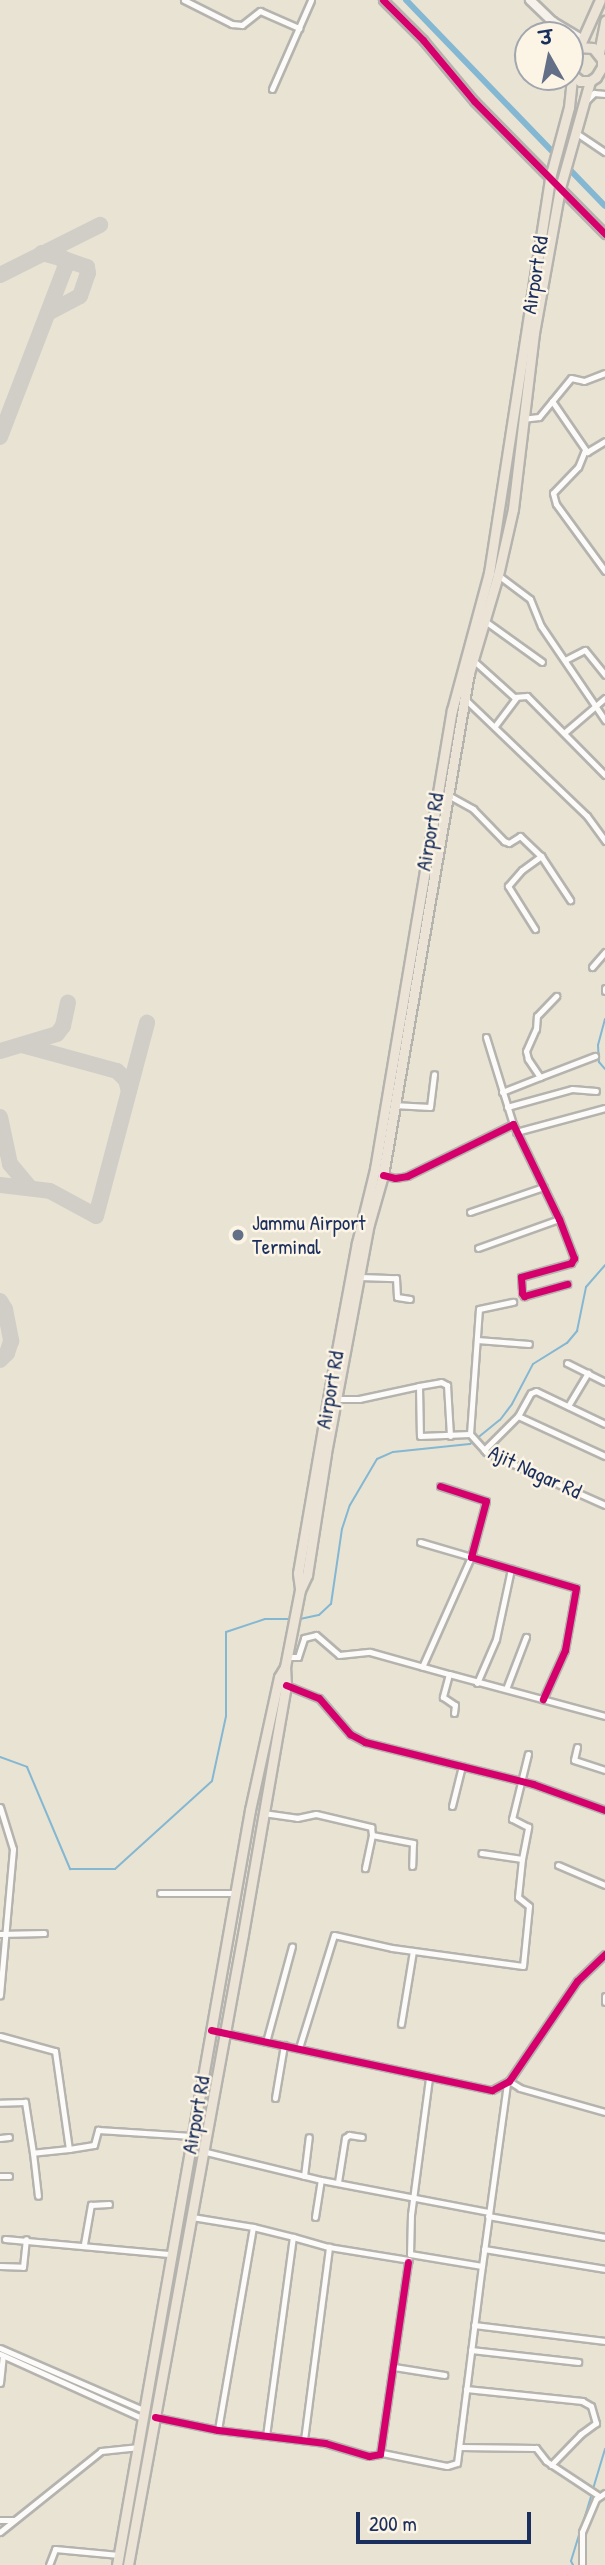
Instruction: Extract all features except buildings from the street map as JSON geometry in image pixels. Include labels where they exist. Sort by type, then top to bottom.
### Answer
[{"type":"main road","points":[[530,0],[552,21]]},
{"type":"main road","points":[[584,36],[600,0]]},
{"type":"main road","points":[[128,2565],[286,1685],[286,1662],[300,1593],[307,1575],[360,1276],[383,1175],[464,699],[513,509],[522,419],[560,188],[583,105],[597,80],[603,62],[605,21]]},
{"type":"main road","points":[[584,44],[593,48],[603,62]]},
{"type":"main road","name":"Airport Rd","points":[[300,1593],[299,1573],[330,1388],[374,1169],[452,710],[489,573],[550,178],[569,107],[570,91]]},
{"type":"main road","name":"Airport Rd","points":[[118,2560],[250,1810],[279,1676],[286,1662]]},
{"type":"street","points":[[184,0],[232,24],[242,25],[260,11],[299,28]]},
{"type":"street","points":[[272,89],[311,0]]},
{"type":"street","points":[[383,0],[605,234]]},
{"type":"street","points":[[583,105],[594,93],[605,94]]},
{"type":"street","points":[[575,132],[605,152]]},
{"type":"street","points":[[522,419],[538,417],[571,378],[584,381],[605,373]]},
{"type":"street","points":[[552,401],[585,450],[591,452],[605,441]]},
{"type":"street","points":[[585,450],[578,467],[554,493],[556,504],[605,571]]},
{"type":"street","points":[[498,575],[530,599],[541,626],[605,720]]},
{"type":"street","points":[[485,621],[542,662]]},
{"type":"street","points":[[565,660],[580,650],[587,651],[605,675]]},
{"type":"street","points":[[473,660],[516,698]]},
{"type":"street","points":[[495,726],[516,698],[522,694],[527,696],[605,775]]},
{"type":"street","points":[[564,733],[605,698]]},
{"type":"street","points":[[464,699],[587,816],[605,841]]},
{"type":"street","points":[[448,795],[473,809],[504,841],[509,843],[520,836],[541,856],[570,900]]},
{"type":"street","points":[[535,929],[508,886],[541,856]]},
{"type":"street","points":[[592,967],[605,952]]},
{"type":"street","points":[[540,1077],[526,1051],[537,1027],[537,1016],[556,996]]},
{"type":"street","points":[[486,1037],[516,1132],[559,1219],[574,1260],[521,1277],[519,1281],[524,1296],[567,1284]]},
{"type":"street","points":[[502,1092],[595,1056]]},
{"type":"street","points":[[393,1105],[430,1107],[434,1074]]},
{"type":"street","points":[[507,1107],[572,1088],[596,1091]]},
{"type":"street","points":[[516,1132],[605,1108]]},
{"type":"street","points":[[383,1175],[395,1178],[407,1176],[513,1124]]},
{"type":"street","points":[[470,1212],[544,1187]]},
{"type":"street","points":[[478,1248],[559,1219]]},
{"type":"street","points":[[360,1276],[397,1279],[397,1297],[410,1299]]},
{"type":"street","points":[[419,1386],[421,1436],[471,1435],[480,1308],[513,1302]]},
{"type":"street","points":[[477,1340],[529,1344]]},
{"type":"street","points":[[567,1363],[605,1382]]},
{"type":"street","points":[[568,1406],[588,1373]]},
{"type":"street","points":[[337,1399],[359,1399],[442,1382],[447,1385],[450,1436]]},
{"type":"street","points":[[482,1448],[518,1416],[533,1391],[605,1424]]},
{"type":"street","points":[[518,1416],[605,1457]]},
{"type":"street","name":"Ajit Nagar Rd","points":[[471,1435],[482,1448],[605,1505]]},
{"type":"street","points":[[422,1667],[471,1557],[486,1501],[440,1486]]},
{"type":"street","points":[[421,1542],[576,1588],[565,1650],[543,1699]]},
{"type":"street","points":[[477,1683],[496,1639],[512,1569]]},
{"type":"street","points":[[286,1662],[299,1657],[304,1638],[316,1635],[339,1655],[370,1652],[605,1716]]},
{"type":"street","points":[[506,1689],[526,1637]]},
{"type":"street","points":[[449,1674],[443,1697],[455,1704],[454,1713]]},
{"type":"street","points":[[286,1685],[319,1698],[350,1734],[365,1742],[521,1781],[605,1811]]},
{"type":"street","points":[[577,1746],[574,1760],[605,1770]]},
{"type":"street","points":[[299,2048],[333,1937],[523,1966],[529,1906],[519,1897],[528,1827],[512,1819],[528,1754]]},
{"type":"street","points":[[453,1806],[462,1766]]},
{"type":"street","points":[[0,1807],[13,1849],[3,1934],[0,1995]]},
{"type":"street","points":[[263,1812],[297,1818],[316,1814],[369,1826],[372,1835],[365,1868]]},
{"type":"street","points":[[372,1835],[413,1843],[412,1866]]},
{"type":"street","points":[[481,1853],[522,1859]]},
{"type":"street","points":[[558,1865],[605,1885]]},
{"type":"street","points":[[160,1893],[236,1894]]},
{"type":"street","points":[[3,1934],[44,1933]]},
{"type":"street","points":[[267,2042],[292,1946]]},
{"type":"street","points":[[401,2024],[413,1951]]},
{"type":"street","points":[[155,2417],[218,2430],[331,2444],[369,2456],[382,2453],[451,2466],[458,2460],[488,2214],[508,2082],[577,1981],[605,1954]]},
{"type":"street","points":[[597,1959],[605,1962]]},
{"type":"street","points":[[605,1996],[605,2002]]},
{"type":"street","points":[[211,2030],[488,2091],[508,2082]]},
{"type":"street","points":[[0,2036],[55,2051],[69,2149]]},
{"type":"street","points":[[275,2098],[284,2045]]},
{"type":"street","points":[[382,2453],[410,2253],[429,2078]]},
{"type":"street","points":[[508,2082],[520,2088],[605,2112]]},
{"type":"street","points":[[0,2103],[26,2102],[38,2196]]},
{"type":"street","points":[[33,2153],[94,2145],[98,2130],[192,2136]]},
{"type":"street","points":[[338,2182],[345,2138],[349,2135],[362,2137]]},
{"type":"street","points":[[0,2138],[9,2137]]},
{"type":"street","points":[[304,2176],[309,2137]]},
{"type":"street","points":[[202,2151],[321,2180],[605,2237]]},
{"type":"street","points":[[0,2176],[9,2176]]},
{"type":"street","points":[[316,2217],[321,2180]]},
{"type":"street","points":[[84,2244],[91,2205],[110,2204]]},
{"type":"street","points":[[192,2217],[253,2227],[329,2247],[408,2262]]},
{"type":"street","points":[[218,2430],[253,2227]]},
{"type":"street","points":[[266,2436],[293,2236]]},
{"type":"street","points":[[5,2239],[84,2244],[171,2255]]},
{"type":"street","points":[[0,2266],[23,2267],[26,2239]]},
{"type":"street","points":[[304,2440],[329,2247]]},
{"type":"street","points":[[484,2249],[605,2269]]},
{"type":"street","points":[[410,2253],[482,2266]]},
{"type":"street","points":[[474,2326],[605,2341]]},
{"type":"street","points":[[0,2348],[143,2414]]},
{"type":"street","points":[[471,2350],[578,2361]]},
{"type":"street","points":[[0,2383],[1,2355],[143,2414]]},
{"type":"street","points":[[394,2367],[444,2375]]},
{"type":"street","points":[[466,2389],[582,2401],[591,2406],[596,2423],[551,2465]]},
{"type":"street","points":[[0,2532],[101,2452],[108,2448],[137,2447]]},
{"type":"street","points":[[460,2447],[534,2448],[551,2465],[600,2494],[582,2532],[582,2565]]},
{"type":"street","points":[[0,2520],[15,2520]]},
{"type":"street","points":[[49,2565],[55,2549],[118,2560]]},
{"type":"waterway","points":[[406,0],[605,206]]},
{"type":"waterway","points":[[605,1019],[598,1045],[599,1062],[605,1069]]},
{"type":"waterway","points":[[300,1619],[319,1615],[331,1604],[342,1529],[350,1505],[377,1459],[393,1452],[470,1444],[500,1420],[512,1404],[533,1364],[567,1343],[577,1331],[586,1287],[605,1265]]},
{"type":"waterway","points":[[0,1757],[27,1767],[70,1869],[115,1869],[212,1781],[226,1716],[226,1632],[265,1619],[291,1619]]},
{"type":"waterway","points":[[593,2489],[605,2449]]},
{"type":"waterway","points":[[582,2526],[592,2494]]},
{"type":"waterway","points":[[573,2565],[571,2561],[579,2534]]},
{"type":"taxiway","points":[[0,275],[100,225]]},
{"type":"taxiway","points":[[0,437],[65,268],[64,259],[42,253]]},
{"type":"taxiway","points":[[48,313],[80,296],[88,273],[87,267],[64,259]]},
{"type":"taxiway","points":[[0,1051],[57,1034],[63,1026],[68,1003]]},
{"type":"taxiway","points":[[0,1185],[50,1191],[96,1216],[147,1023]]},
{"type":"taxiway","points":[[22,1045],[117,1071],[126,1080],[129,1091]]},
{"type":"taxiway","points":[[0,1117],[10,1164],[30,1188]]},
{"type":"taxiway","points":[[0,1301],[5,1309],[11,1341],[7,1353],[0,1360]]},
{"type":"cycle path","points":[[383,0],[423,40],[474,101],[605,234]]},
{"type":"cycle path","points":[[383,1175],[395,1178],[407,1176],[513,1124],[559,1219],[574,1258],[571,1263],[521,1277],[522,1293],[524,1296],[567,1284]]},
{"type":"cycle path","points":[[440,1486],[486,1501],[471,1557],[576,1588],[565,1650],[543,1699]]},
{"type":"cycle path","points":[[286,1685],[319,1698],[350,1734],[365,1742],[533,1784],[605,1810]]},
{"type":"cycle path","points":[[211,2030],[492,2090],[509,2081],[577,1981],[605,1954]]},
{"type":"cycle path","points":[[155,2417],[218,2430],[325,2443],[369,2456],[380,2454],[408,2262]]},
{"type":"place","name":"Jammu Airport Terminal","points":[[238,1235]]}]
